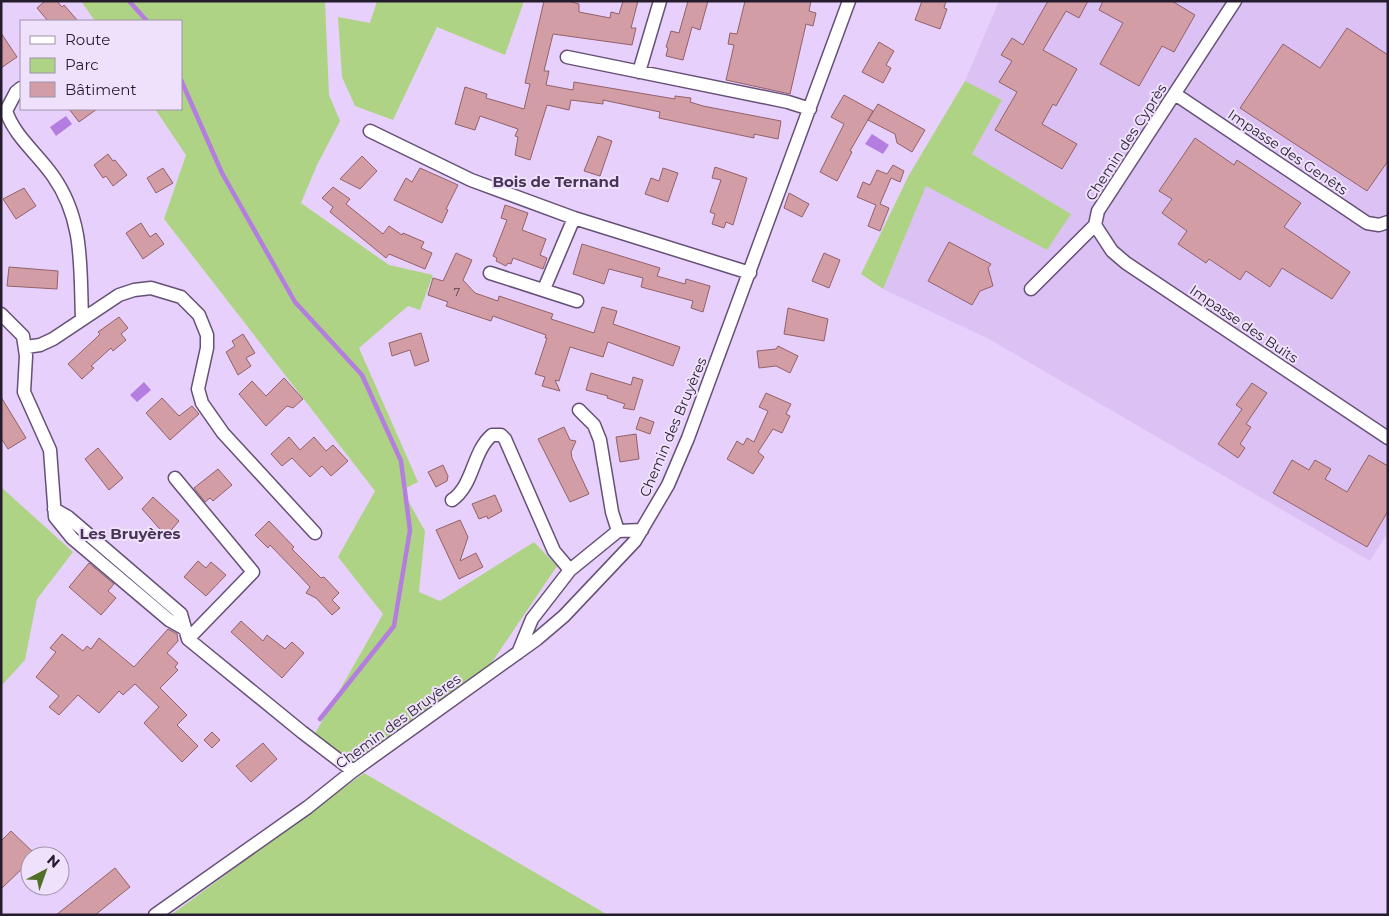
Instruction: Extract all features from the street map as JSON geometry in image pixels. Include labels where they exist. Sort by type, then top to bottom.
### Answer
[{"type":"street","points":[[640,72],[660,1]]},
{"type":"street","name":"Chemin des Bruyères","points":[[155,915],[308,807],[354,771],[518,653],[564,616],[629,548],[642,530],[668,485],[750,273],[849,1]]},
{"type":"street","name":"Chemin des Cyprès","points":[[1031,289],[1095,225],[1098,211],[1236,1]]},
{"type":"street","points":[[567,57],[810,109]]},
{"type":"street","points":[[20,89],[16,92],[6,111],[11,124],[51,173],[72,212],[78,232],[82,318]]},
{"type":"street","name":"Impasse des Genêts","points":[[1175,94],[1367,223],[1379,226],[1388,222]]},
{"type":"street","points":[[370,131],[471,180],[574,218],[750,273]]},
{"type":"street","points":[[544,289],[574,218]]},
{"type":"street","name":"Impasse des Buits","points":[[1095,225],[1112,251],[1126,263],[1388,438]]},
{"type":"street","points":[[490,273],[577,301]]},
{"type":"street","points":[[26,347],[53,339],[119,295],[151,288],[180,297],[203,322],[206,335],[206,348],[198,389],[202,403],[218,427],[315,533]]},
{"type":"street","points":[[1,314],[23,336],[26,347],[24,392],[50,450],[54,509],[68,517],[181,614],[186,634],[302,732],[354,771]]},
{"type":"street","points":[[579,410],[594,425],[600,440],[612,512],[618,531]]},
{"type":"street","points":[[452,500],[459,495],[466,483],[483,444],[492,435],[501,436],[505,439],[554,551],[570,570]]},
{"type":"street","points":[[175,478],[253,572],[186,634]]},
{"type":"street","points":[[518,653],[532,619],[570,570],[618,531],[642,530]]},
{"type":"shaded area","points":[[999,1],[1388,1],[1388,532],[1370,561],[989,339],[883,289],[926,185],[1047,250],[1071,214],[972,154],[1001,100],[965,81]]},
{"type":"shaded area","points":[[66,116],[72,124],[56,136],[50,127]]},
{"type":"shaded area","points":[[872,134],[889,145],[883,154],[865,144]]},
{"type":"shaded area","points":[[144,382],[151,390],[137,402],[130,395]]},
{"type":"green space","points":[[81,1],[325,1],[329,95],[340,121],[317,165],[301,203],[389,265],[433,275],[420,310],[408,306],[359,348],[418,482],[402,490],[425,531],[419,592],[440,601],[534,542],[557,566],[486,671],[353,762],[313,737],[383,614],[338,557],[375,491],[164,219],[186,155],[156,110],[182,110],[182,20],[94,20]]},
{"type":"green space","points":[[377,1],[524,1],[505,55],[437,27],[393,120],[355,106],[342,77],[338,17],[370,23]]},
{"type":"green space","points":[[965,81],[1002,100],[972,154],[1071,214],[1047,250],[926,186],[883,289],[861,274],[909,175]]},
{"type":"green space","points":[[1,487],[73,552],[37,599],[25,660],[1,686]]},
{"type":"green space","points":[[364,773],[608,915],[171,915]]},
{"type":"building","points":[[45,1],[57,1],[62,7],[64,5],[77,20],[47,20],[37,8]]},
{"type":"building","points":[[544,1],[568,1],[579,4],[579,12],[610,18],[611,12],[619,14],[623,1],[638,1],[631,28],[636,28],[632,45],[553,34],[544,71],[549,71],[546,85],[573,90],[574,82],[675,99],[675,96],[691,98],[690,102],[703,106],[781,121],[778,139],[754,134],[754,138],[659,118],[660,112],[603,100],[603,104],[571,100],[569,110],[547,105],[530,160],[515,155],[518,137],[515,136],[518,129],[480,116],[475,130],[455,124],[465,87],[487,94],[486,98],[524,109],[530,84],[525,83]]},
{"type":"building","points":[[688,1],[708,1],[700,30],[692,27],[683,60],[666,56],[668,48],[666,47],[671,31],[679,33]]},
{"type":"building","points":[[745,1],[811,1],[809,11],[816,13],[813,26],[806,24],[790,94],[726,80],[734,45],[728,44],[730,33],[737,34]]},
{"type":"building","points":[[922,1],[946,1],[944,8],[947,9],[940,29],[915,20]]},
{"type":"building","points":[[1048,1],[1088,1],[1079,18],[1066,11],[1043,50],[1077,69],[1056,106],[1053,104],[1042,124],[1077,144],[1062,169],[995,130],[1017,92],[999,82],[1012,61],[1001,55],[1012,38],[1023,45]]},
{"type":"building","points":[[1103,1],[1172,1],[1195,15],[1174,52],[1162,46],[1139,86],[1100,64],[1123,23],[1099,10]]},
{"type":"building","points":[[1347,28],[1388,55],[1388,161],[1367,191],[1240,108],[1283,44],[1320,68]]},
{"type":"building","points":[[1,33],[17,57],[1,68]]},
{"type":"building","points":[[879,42],[894,51],[886,65],[891,68],[883,83],[862,72]]},
{"type":"building","points":[[844,95],[873,111],[850,151],[852,152],[837,181],[820,172],[844,124],[831,117]]},
{"type":"building","points":[[878,104],[925,130],[912,152],[897,143],[895,134],[868,120]]},
{"type":"building","points":[[70,110],[96,110],[79,122]]},
{"type":"building","points":[[598,136],[612,141],[600,176],[584,171]]},
{"type":"building","points":[[1195,138],[1234,165],[1237,160],[1301,203],[1284,227],[1350,272],[1332,299],[1282,268],[1270,287],[1246,271],[1240,280],[1209,259],[1206,263],[1178,244],[1187,231],[1162,213],[1172,199],[1159,191]]},
{"type":"building","points":[[108,154],[127,175],[113,186],[106,176],[103,178],[94,165]]},
{"type":"building","points":[[362,156],[377,171],[360,189],[340,179]]},
{"type":"building","points":[[893,165],[904,171],[900,182],[891,178],[880,204],[889,208],[880,231],[868,226],[876,205],[857,197],[863,182],[870,185],[877,170],[887,174]]},
{"type":"building","points":[[715,167],[747,178],[733,225],[726,222],[724,228],[712,224],[715,214],[710,212],[721,180],[712,178]]},
{"type":"building","points":[[163,168],[173,183],[156,193],[147,178]]},
{"type":"building","points":[[420,168],[458,185],[446,209],[448,210],[442,223],[394,200],[406,178],[412,182]]},
{"type":"building","points":[[663,168],[678,173],[668,202],[645,194],[651,178],[659,181]]},
{"type":"building","points":[[333,187],[350,199],[346,204],[383,234],[389,226],[402,235],[403,233],[424,242],[421,248],[432,253],[425,269],[389,254],[386,258],[330,212],[333,207],[322,198]]},
{"type":"building","points":[[24,188],[36,206],[16,219],[3,199]]},
{"type":"building","points":[[789,193],[809,204],[802,217],[784,208]]},
{"type":"building","points":[[505,205],[528,213],[522,230],[546,239],[540,255],[547,258],[543,269],[513,258],[511,264],[508,263],[506,266],[496,261],[497,258],[493,256],[507,220],[501,218]]},
{"type":"building","points":[[141,223],[150,237],[156,233],[164,244],[143,259],[126,233]]},
{"type":"building","points":[[949,242],[991,264],[988,268],[993,286],[980,291],[972,305],[928,281]]},
{"type":"building","points":[[582,244],[660,268],[657,276],[685,284],[686,279],[710,286],[703,312],[691,308],[693,301],[641,287],[643,278],[609,269],[604,284],[573,274]]},
{"type":"building","points":[[456,253],[472,260],[463,280],[475,293],[498,301],[499,296],[553,314],[551,319],[594,333],[602,307],[617,311],[613,324],[680,347],[673,366],[608,342],[603,357],[570,347],[559,381],[555,380],[560,391],[542,386],[545,377],[535,374],[547,338],[545,338],[546,335],[493,316],[491,321],[446,306],[448,302],[428,295],[433,278],[443,281]]},
{"type":"building","points":[[824,253],[840,260],[829,288],[812,281]]},
{"type":"building","points":[[9,267],[58,271],[57,289],[7,286]]},
{"type":"building","points":[[788,308],[828,319],[824,341],[784,334]]},
{"type":"building","points":[[119,317],[128,328],[121,334],[126,340],[113,351],[111,348],[91,366],[94,368],[82,379],[68,364],[100,334],[98,332]]},
{"type":"building","points":[[421,333],[429,361],[415,366],[410,350],[392,356],[389,343]]},
{"type":"building","points":[[243,334],[255,353],[246,358],[251,366],[238,375],[226,352],[235,346],[232,341]]},
{"type":"building","points":[[778,346],[798,356],[790,373],[776,366],[759,368],[757,351],[776,349]]},
{"type":"building","points":[[591,373],[631,385],[633,377],[643,380],[634,410],[623,408],[625,404],[607,398],[608,396],[586,390]]},
{"type":"building","points":[[284,378],[303,399],[293,408],[287,406],[266,426],[239,394],[252,381],[266,396]]},
{"type":"building","points":[[1252,383],[1267,393],[1246,424],[1251,427],[1240,444],[1245,448],[1238,458],[1218,444],[1242,409],[1236,405]]},
{"type":"building","points":[[766,393],[791,404],[786,414],[790,416],[782,433],[773,429],[758,452],[764,457],[753,474],[727,459],[737,441],[743,445],[747,438],[754,442],[768,411],[759,407]]},
{"type":"building","points":[[1,397],[26,438],[8,449],[1,438]]},
{"type":"building","points":[[162,398],[179,416],[192,406],[199,414],[170,440],[146,413]]},
{"type":"building","points":[[640,417],[654,422],[650,434],[636,429]]},
{"type":"building","points":[[564,427],[570,440],[576,441],[571,452],[572,458],[589,494],[570,502],[538,439]]},
{"type":"building","points":[[636,434],[639,459],[620,462],[616,437]]},
{"type":"building","points":[[289,437],[300,450],[314,437],[326,451],[333,445],[348,461],[331,476],[322,466],[310,477],[292,458],[282,466],[271,454]]},
{"type":"building","points":[[98,448],[123,478],[109,490],[85,459]]},
{"type":"building","points":[[1369,455],[1388,466],[1388,511],[1367,547],[1273,493],[1292,460],[1309,470],[1315,460],[1331,469],[1325,479],[1347,492]]},
{"type":"building","points":[[443,465],[448,476],[447,481],[436,487],[428,472]]},
{"type":"building","points":[[218,469],[232,485],[213,501],[210,498],[205,502],[194,488]]},
{"type":"building","points":[[495,495],[502,511],[488,519],[487,516],[479,519],[472,504]]},
{"type":"building","points":[[153,497],[179,521],[166,536],[142,509]]},
{"type":"building","points":[[460,520],[468,537],[460,561],[476,553],[483,567],[459,579],[436,530]]},
{"type":"building","points":[[269,521],[294,547],[292,549],[339,593],[332,600],[340,608],[332,615],[316,598],[306,593],[310,587],[297,573],[270,545],[268,548],[255,535]]},
{"type":"building","points":[[198,561],[206,568],[211,562],[226,575],[206,596],[184,577]]},
{"type":"building","points":[[89,563],[114,584],[108,591],[116,598],[101,615],[69,587]]},
{"type":"building","points":[[241,621],[263,641],[267,635],[285,649],[292,642],[304,653],[282,678],[231,632]]},
{"type":"building","points":[[168,629],[177,634],[178,641],[167,653],[178,663],[175,667],[178,670],[160,688],[187,715],[177,725],[198,746],[182,762],[144,723],[159,707],[135,684],[123,695],[119,691],[99,713],[78,695],[59,715],[49,707],[59,696],[36,677],[56,652],[50,648],[62,634],[83,651],[87,646],[91,649],[99,638],[134,667]]},
{"type":"building","points":[[212,732],[220,740],[212,748],[204,740]]},
{"type":"building","points":[[263,743],[277,759],[251,782],[236,766]]},
{"type":"building","points":[[11,831],[27,846],[20,846],[20,871],[1,889],[1,841]]},
{"type":"building","points":[[115,868],[130,887],[95,915],[56,915]]},
{"type":"waterway","points":[[129,1],[146,20]]},
{"type":"waterway","points":[[182,82],[222,173],[295,302],[362,375],[401,461],[410,530],[394,626],[320,719]]},
{"type":"district","name":"Bois de Ternand","points":[[556,182]]},
{"type":"district","name":"Les Bruyères","points":[[130,534]]}]
